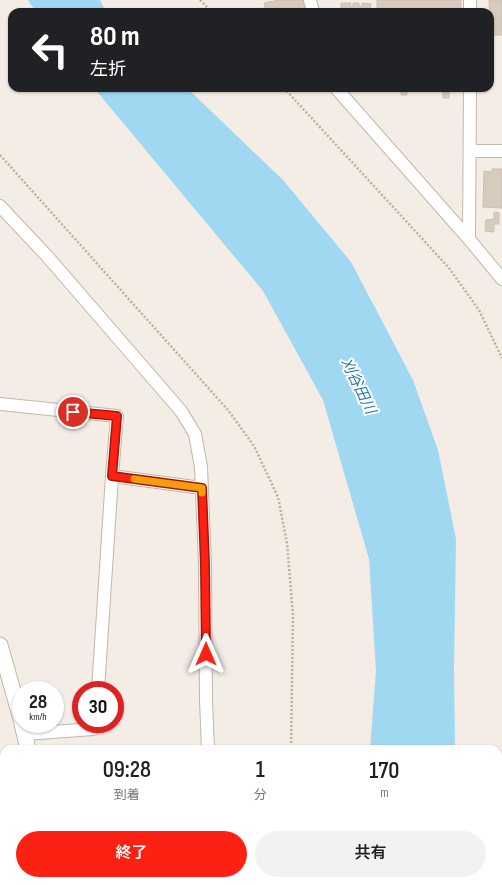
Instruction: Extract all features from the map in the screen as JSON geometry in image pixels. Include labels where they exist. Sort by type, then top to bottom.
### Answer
[{"type":"street","points":[[340,92],[469,239],[502,280]]},
{"type":"street","points":[[469,239],[470,92]]},
{"type":"street","points":[[470,151],[502,151]]},
{"type":"street","points":[[0,206],[47,256],[181,411],[195,434],[201,467],[202,488],[205,564],[208,745]]},
{"type":"street","points":[[0,404],[117,416],[99,681]]},
{"type":"street","points":[[112,476],[202,488]]},
{"type":"street","points":[[0,645],[12,687]]},
{"type":"street","points":[[25,733],[27,745]]},
{"type":"path","points":[[200,0],[207,8]]},
{"type":"path","points":[[288,92],[449,268],[479,310],[502,358]]},
{"type":"water","points":[[28,0],[100,0],[104,8],[33,8]]},
{"type":"water","name":"刈谷田川","points":[[97,92],[191,92],[283,180],[351,262],[413,380],[438,450],[456,539],[454,667],[455,745],[370,745],[376,671],[369,559],[323,400],[263,291]]},
{"type":"building","points":[[279,0],[304,0],[305,8],[265,8],[264,3]]},
{"type":"building","points":[[377,0],[461,0],[461,8],[377,8]]},
{"type":"building","points":[[489,0],[502,0],[502,35],[494,35],[494,8],[489,8]]},
{"type":"building","points":[[341,3],[351,3],[350,6],[353,7],[353,3],[359,3],[359,6],[362,6],[362,3],[371,4],[370,8],[341,8]]},
{"type":"building","points":[[401,92],[407,92],[407,95],[401,95]]},
{"type":"building","points":[[443,92],[449,92],[449,98],[443,98]]},
{"type":"building","points":[[492,169],[502,169],[502,208],[483,207],[484,171],[492,172]]},
{"type":"building","points":[[494,212],[499,213],[499,224],[494,224],[494,232],[485,231],[486,220],[494,219]]},
{"type":"slow traffic","points":[[134,479],[202,488],[202,493]]},
{"type":"route","points":[[73,412],[117,416],[112,476],[202,488],[206,654]]}]
